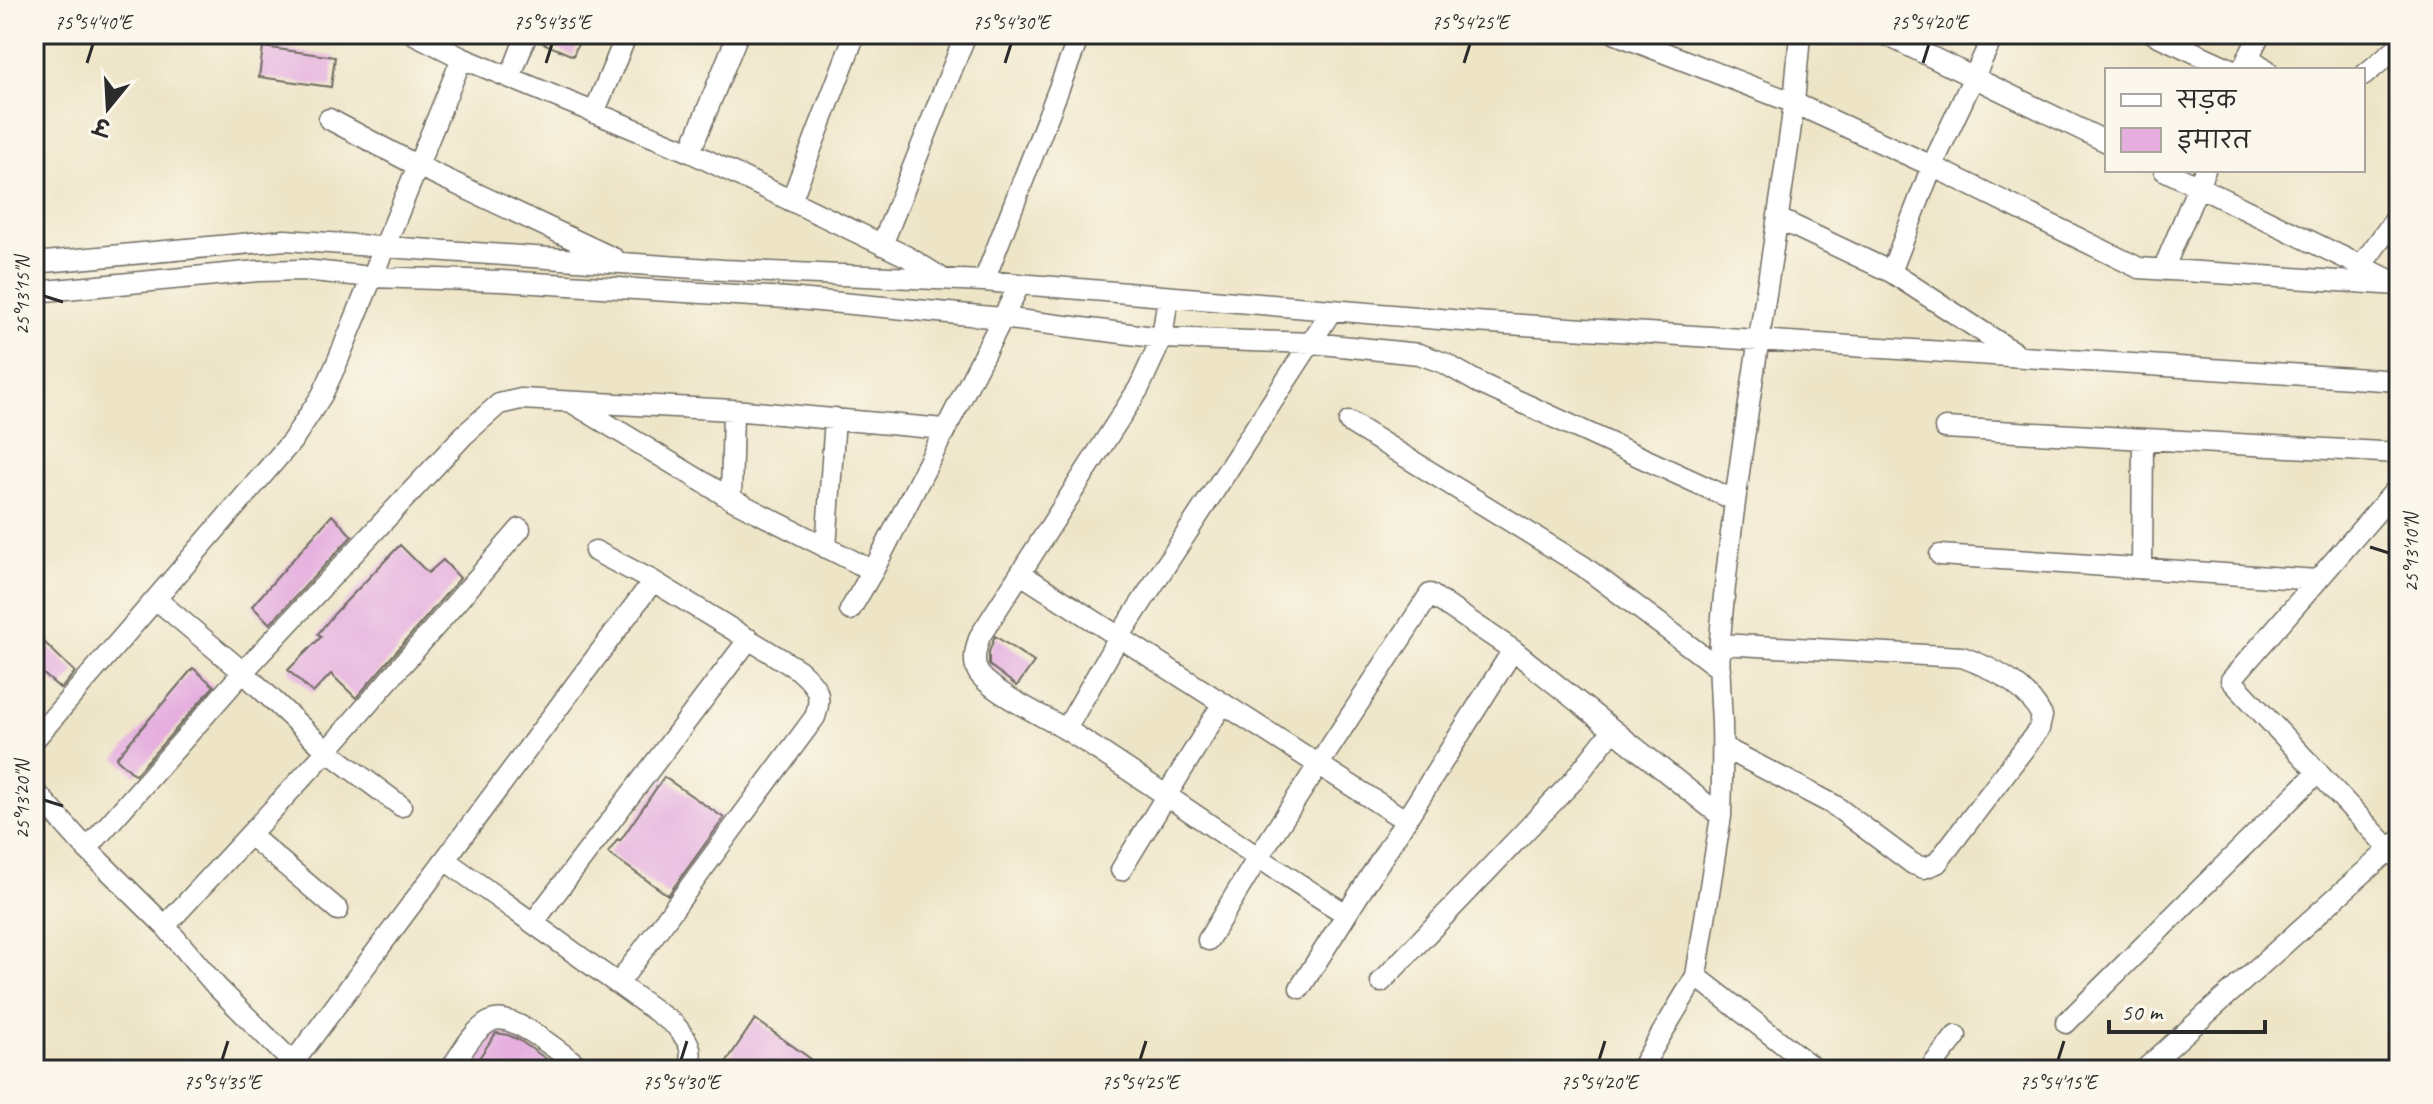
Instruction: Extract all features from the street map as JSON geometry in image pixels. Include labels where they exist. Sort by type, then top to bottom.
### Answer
[{"type":"street","points":[[414,34],[462,58],[690,152],[882,245],[943,279]]},
{"type":"street","points":[[510,78],[527,34]]},
{"type":"street","points":[[594,113],[627,34]]},
{"type":"street","points":[[690,152],[738,34]]},
{"type":"street","points":[[791,201],[855,34]]},
{"type":"street","points":[[882,245],[966,34]]},
{"type":"street","points":[[984,281],[1080,34]]},
{"type":"street","points":[[1616,34],[1638,38],[1794,103],[1932,166],[2139,268],[2399,284]]},
{"type":"street","points":[[1640,1070],[1696,976],[1721,816],[1723,747],[1720,644],[1734,500],[1779,219],[1800,34]]},
{"type":"street","points":[[1884,34],[2105,141]]},
{"type":"street","points":[[1891,272],[1932,166],[1994,34]]},
{"type":"street","points":[[2154,34],[2241,66],[2260,34]]},
{"type":"street","points":[[2365,74],[2399,46]]},
{"type":"street","points":[[34,740],[292,441],[332,375],[462,58]]},
{"type":"street","points":[[329,119],[416,165],[626,264]]},
{"type":"street","points":[[2174,172],[2202,178],[2399,284]]},
{"type":"street","points":[[2163,270],[2202,178]]},
{"type":"street","points":[[2361,266],[2399,214]]},
{"type":"street","points":[[1779,219],[1891,272],[2018,355]]},
{"type":"street","points":[[34,263],[285,240],[377,263],[501,281],[787,298],[1010,304],[1167,302],[1323,326],[1756,349],[2018,355],[2399,381]]},
{"type":"street","points":[[34,292],[258,271],[327,271],[377,263],[626,264],[984,281],[1010,304],[1162,334],[1323,326],[1419,354],[1734,500]]},
{"type":"street","points":[[1167,302],[1162,334],[1139,388],[980,636],[975,654],[977,671],[994,687],[1066,729],[1257,859],[1346,914]]},
{"type":"street","points":[[850,610],[1010,304]]},
{"type":"street","points":[[1066,729],[1119,637],[1323,326]]},
{"type":"street","points":[[87,849],[243,672],[464,435],[499,404],[521,399],[567,400],[733,410],[944,429]]},
{"type":"street","points":[[567,400],[731,499],[873,571]]},
{"type":"street","points":[[731,499],[733,410]]},
{"type":"street","points":[[826,548],[835,418]]},
{"type":"street","points":[[1349,422],[1583,566],[1720,669]]},
{"type":"street","points":[[1945,428],[2399,453]]},
{"type":"street","points":[[2142,569],[2143,439]]},
{"type":"street","points":[[2144,1070],[2396,849],[2231,680],[2399,486]]},
{"type":"street","points":[[165,926],[327,751],[520,529]]},
{"type":"street","points":[[595,551],[653,581],[799,670],[816,685],[821,700],[815,717],[618,984]]},
{"type":"street","points":[[1940,555],[2317,580]]},
{"type":"street","points":[[1021,574],[1405,820]]},
{"type":"street","points":[[34,790],[87,849],[165,926],[216,986],[296,1066],[653,581]]},
{"type":"street","points":[[1208,940],[1317,765],[1430,594],[1513,650],[1721,816]]},
{"type":"street","points":[[157,600],[243,672],[327,751],[401,806]]},
{"type":"street","points":[[533,923],[749,639]]},
{"type":"street","points":[[1720,644],[1962,657],[1985,665],[2006,678],[2036,703],[2042,716],[2039,729],[1937,863],[1924,868],[1913,864],[1834,805],[1723,747]]},
{"type":"street","points":[[1300,988],[1513,650]]},
{"type":"street","points":[[1121,870],[1223,703]]},
{"type":"street","points":[[1381,982],[1573,781],[1612,731]]},
{"type":"street","points":[[2066,1023],[2318,772]]},
{"type":"street","points":[[250,835],[338,910]]},
{"type":"street","points":[[445,860],[675,1025],[690,1042],[692,1058],[688,1070]]},
{"type":"street","points":[[1696,976],[1816,1070]]},
{"type":"street","points":[[450,1070],[470,1040],[489,1022],[501,1019],[517,1023],[573,1067]]},
{"type":"street","points":[[1929,1070],[1956,1036]]},
{"type":"building","points":[[540,34],[582,34],[573,56],[538,41]]},
{"type":"building","points":[[263,47],[335,57],[331,87],[259,77]]},
{"type":"building","points":[[332,515],[352,536],[270,624],[252,606]]},
{"type":"building","points":[[400,545],[428,573],[443,560],[460,578],[356,698],[331,674],[313,693],[288,670],[321,637],[318,634],[334,614]]},
{"type":"building","points":[[995,636],[1034,662],[1017,686],[989,665],[989,652]]},
{"type":"building","points":[[42,640],[75,672],[61,689],[34,666],[34,649]]},
{"type":"building","points":[[193,668],[214,686],[135,775],[116,758]]},
{"type":"building","points":[[664,777],[724,818],[668,895],[608,853],[618,839],[620,841]]},
{"type":"building","points":[[755,1019],[811,1059],[804,1070],[721,1070]]},
{"type":"building","points":[[496,1033],[519,1040],[562,1070],[471,1070]]}]
